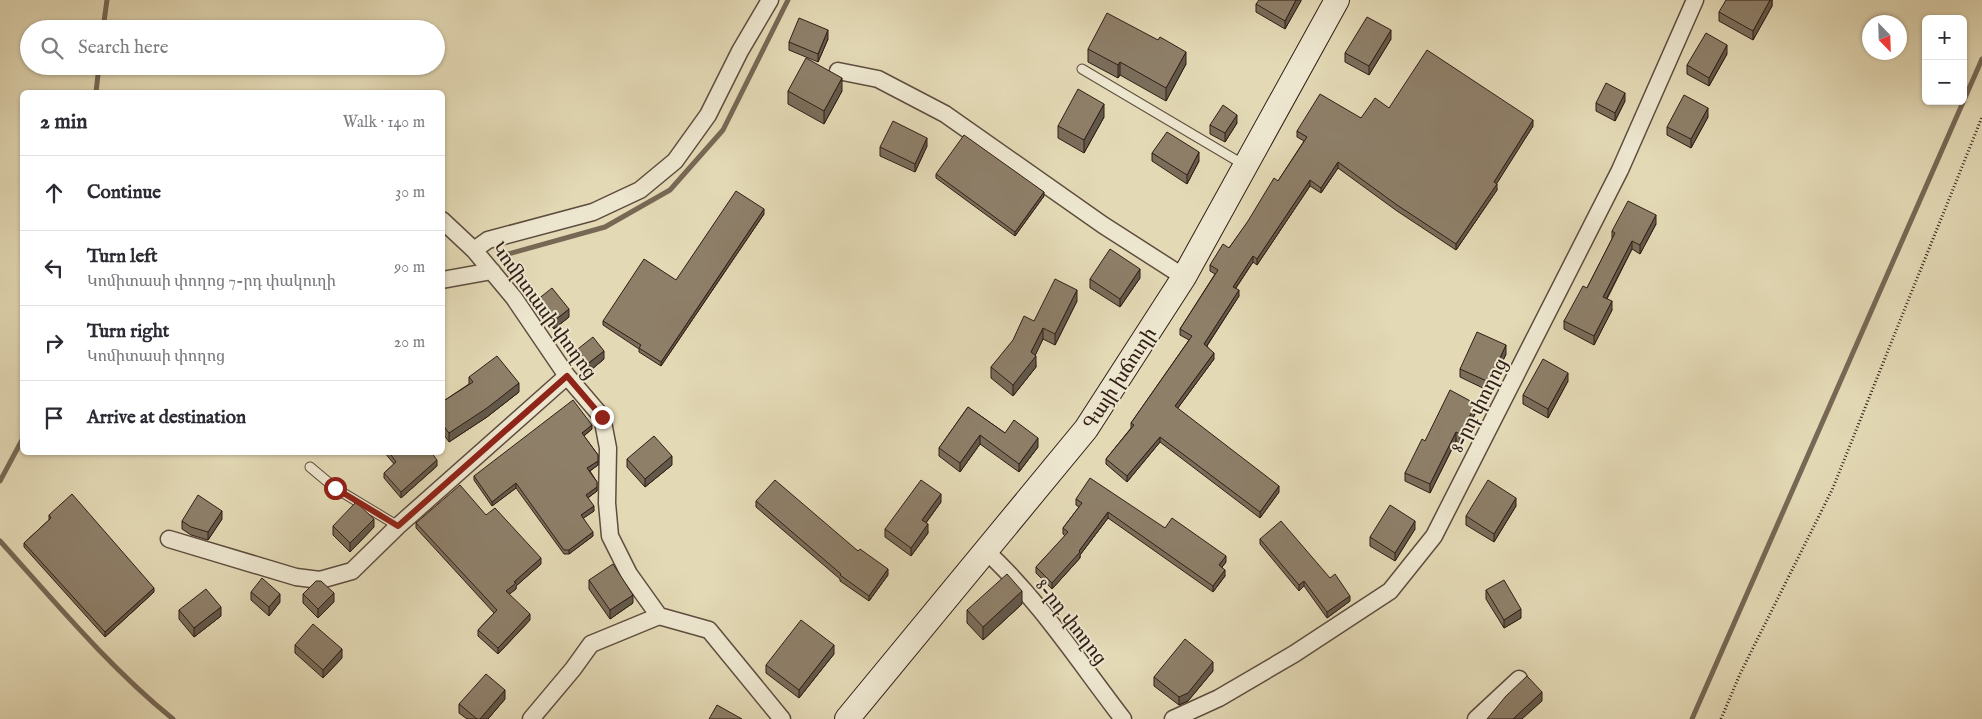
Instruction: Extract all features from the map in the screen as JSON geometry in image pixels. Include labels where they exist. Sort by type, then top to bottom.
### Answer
[{"type":"main road","name":"Գայի խճուղի","points":[[847,719],[1086,429],[1184,277],[1337,0]]},
{"type":"street","name":"Կոմիտասի փողոց","points":[[659,616],[629,574],[610,536],[606,503],[608,448],[602,417],[567,376],[514,298],[474,250],[488,240],[594,212],[640,190],[675,160],[708,115],[740,51],[770,0]]},
{"type":"street","name":"8-րդ փողոց","points":[[1173,719],[1219,698],[1244,684],[1390,592],[1434,536],[1620,170],[1695,0]]},
{"type":"street","points":[[838,71],[878,79],[945,114],[1103,225],[1184,277]]},
{"type":"street","points":[[445,223],[474,250]]},
{"type":"street","points":[[445,279],[492,271]]},
{"type":"street","points":[[169,539],[296,577],[320,580],[352,571],[398,526],[567,376]]},
{"type":"street","name":"8-րդ փողոց","points":[[986,552],[1006,570],[1030,598],[1123,719]]},
{"type":"street","points":[[531,719],[573,669],[591,644],[659,616],[709,630],[782,719]]},
{"type":"street","points":[[1476,719],[1519,678]]},
{"type":"lane","points":[[1082,69],[1246,166]]},
{"type":"lane","points":[[310,467],[335,488],[398,526]]},
{"type":"path","points":[[1721,719],[1740,674],[1832,490],[1982,117]]},
{"type":"building","points":[[1259,0],[1296,0],[1285,21],[1256,4]]},
{"type":"building","points":[[1726,0],[1770,0],[1753,31],[1719,12]]},
{"type":"building","points":[[1107,13],[1158,40],[1160,37],[1186,52],[1166,88],[1120,62],[1118,65],[1088,49]]},
{"type":"building","points":[[1367,17],[1391,30],[1369,66],[1345,53]]},
{"type":"building","points":[[799,18],[828,30],[818,54],[789,42]]},
{"type":"building","points":[[1706,33],[1727,45],[1709,78],[1687,65]]},
{"type":"building","points":[[1427,50],[1533,120],[1494,182],[1497,184],[1456,244],[1397,205],[1338,162],[1321,188],[1310,180],[1257,259],[1253,256],[1233,287],[1239,290],[1204,344],[1214,353],[1175,406],[1279,486],[1260,512],[1160,437],[1127,476],[1106,459],[1134,425],[1131,423],[1192,336],[1180,329],[1218,270],[1210,265],[1223,244],[1229,248],[1274,178],[1278,181],[1307,137],[1297,131],[1320,94],[1361,118],[1375,98],[1389,108]]},
{"type":"building","points":[[806,58],[842,78],[824,111],[788,91]]},
{"type":"building","points":[[1606,83],[1625,93],[1615,113],[1596,103]]},
{"type":"building","points":[[1078,89],[1104,104],[1084,140],[1058,126]]},
{"type":"building","points":[[1684,95],[1708,108],[1691,139],[1667,127]]},
{"type":"building","points":[[1223,105],[1237,115],[1225,133],[1210,125]]},
{"type":"building","points":[[893,121],[927,138],[915,164],[880,147]]},
{"type":"building","points":[[1167,132],[1199,152],[1187,175],[1152,153]]},
{"type":"building","points":[[964,135],[1044,192],[1015,232],[936,174]]},
{"type":"building","points":[[736,191],[764,209],[661,362],[639,348],[641,345],[603,321],[644,259],[676,280]]},
{"type":"building","points":[[1628,201],[1656,215],[1640,245],[1632,241],[1603,297],[1612,301],[1594,336],[1564,321],[1583,286],[1587,288],[1615,233],[1612,231]]},
{"type":"building","points":[[1110,249],[1140,269],[1120,299],[1090,279]]},
{"type":"building","points":[[1055,279],[1077,290],[1055,334],[1043,328],[1031,352],[1036,356],[1013,385],[991,367],[1013,340],[1024,316],[1034,321]]},
{"type":"building","points":[[552,288],[569,309],[554,321],[537,300]]},
{"type":"building","points":[[1477,332],[1506,345],[1489,382],[1460,369]]},
{"type":"building","points":[[593,337],[604,351],[585,366],[574,352]]},
{"type":"building","points":[[497,356],[519,383],[487,408],[449,433],[445,428],[445,400],[473,382],[469,377]]},
{"type":"building","points":[[1543,359],[1568,373],[1548,409],[1523,395]]},
{"type":"building","points":[[1450,390],[1476,404],[1460,434],[1456,432],[1430,484],[1405,473],[1422,439],[1425,441]]},
{"type":"building","points":[[573,400],[592,425],[582,433],[598,455],[598,461],[587,468],[597,482],[597,487],[586,495],[594,506],[581,515],[593,532],[569,550],[564,550],[516,483],[492,502],[474,476]]},
{"type":"building","points":[[968,407],[1005,433],[1014,420],[1038,438],[1019,464],[980,435],[960,463],[939,448]]},
{"type":"building","points":[[654,436],[672,456],[645,479],[627,459]]},
{"type":"building","points":[[391,455],[433,455],[437,460],[401,492],[384,473],[396,462]]},
{"type":"building","points":[[1090,478],[1165,528],[1172,518],[1226,556],[1219,565],[1225,570],[1213,586],[1108,512],[1080,552],[1052,583],[1036,567],[1068,532],[1063,528],[1082,503],[1076,499]]},
{"type":"building","points":[[775,480],[858,551],[860,549],[888,569],[869,596],[840,575],[756,501]]},
{"type":"building","points":[[921,480],[941,494],[922,520],[928,524],[911,548],[885,529]]},
{"type":"building","points":[[1488,480],[1516,498],[1494,534],[1466,516]]},
{"type":"building","points":[[460,485],[486,515],[495,508],[541,558],[506,591],[530,614],[498,648],[478,630],[497,610],[416,523]]},
{"type":"building","points":[[72,494],[154,588],[105,632],[24,543],[51,518],[49,515]]},
{"type":"building","points":[[198,495],[222,511],[208,532],[191,527],[182,521]]},
{"type":"building","points":[[356,502],[374,519],[350,543],[333,526]]},
{"type":"building","points":[[1390,505],[1415,521],[1395,553],[1370,537]]},
{"type":"building","points":[[1281,521],[1330,578],[1335,574],[1350,596],[1327,612],[1304,581],[1299,585],[1260,539]]},
{"type":"building","points":[[613,564],[633,595],[610,610],[589,580]]},
{"type":"building","points":[[1007,574],[1022,591],[983,627],[967,610]]},
{"type":"building","points":[[262,578],[280,594],[269,607],[251,592]]},
{"type":"building","points":[[1504,580],[1521,609],[1504,620],[1486,590]]},
{"type":"building","points":[[316,581],[321,581],[334,593],[318,609],[303,594]]},
{"type":"building","points":[[206,589],[221,607],[194,628],[179,610]]},
{"type":"building","points":[[801,620],[834,645],[799,690],[766,665]]},
{"type":"building","points":[[313,624],[342,649],[323,670],[295,645]]},
{"type":"building","points":[[1185,639],[1213,662],[1188,693],[1179,697],[1154,677]]},
{"type":"building","points":[[486,674],[505,690],[480,719],[477,719],[459,704]]},
{"type":"building","points":[[1527,676],[1542,692],[1513,719],[1487,719],[1506,696]]},
{"type":"building","points":[[717,705],[742,719],[709,719]]},
{"type":"waterway","points":[[104,20],[107,0]]},
{"type":"waterway","points":[[508,254],[605,227],[670,190],[723,130],[788,0]]},
{"type":"waterway","points":[[1692,719],[1982,59]]},
{"type":"waterway","points":[[96,90],[98,75]]},
{"type":"waterway","points":[[0,481],[20,444]]},
{"type":"waterway","points":[[0,541],[105,656],[149,699],[173,719]]},
{"type":"route","points":[[335,488],[398,526],[567,376],[602,417]]}]
